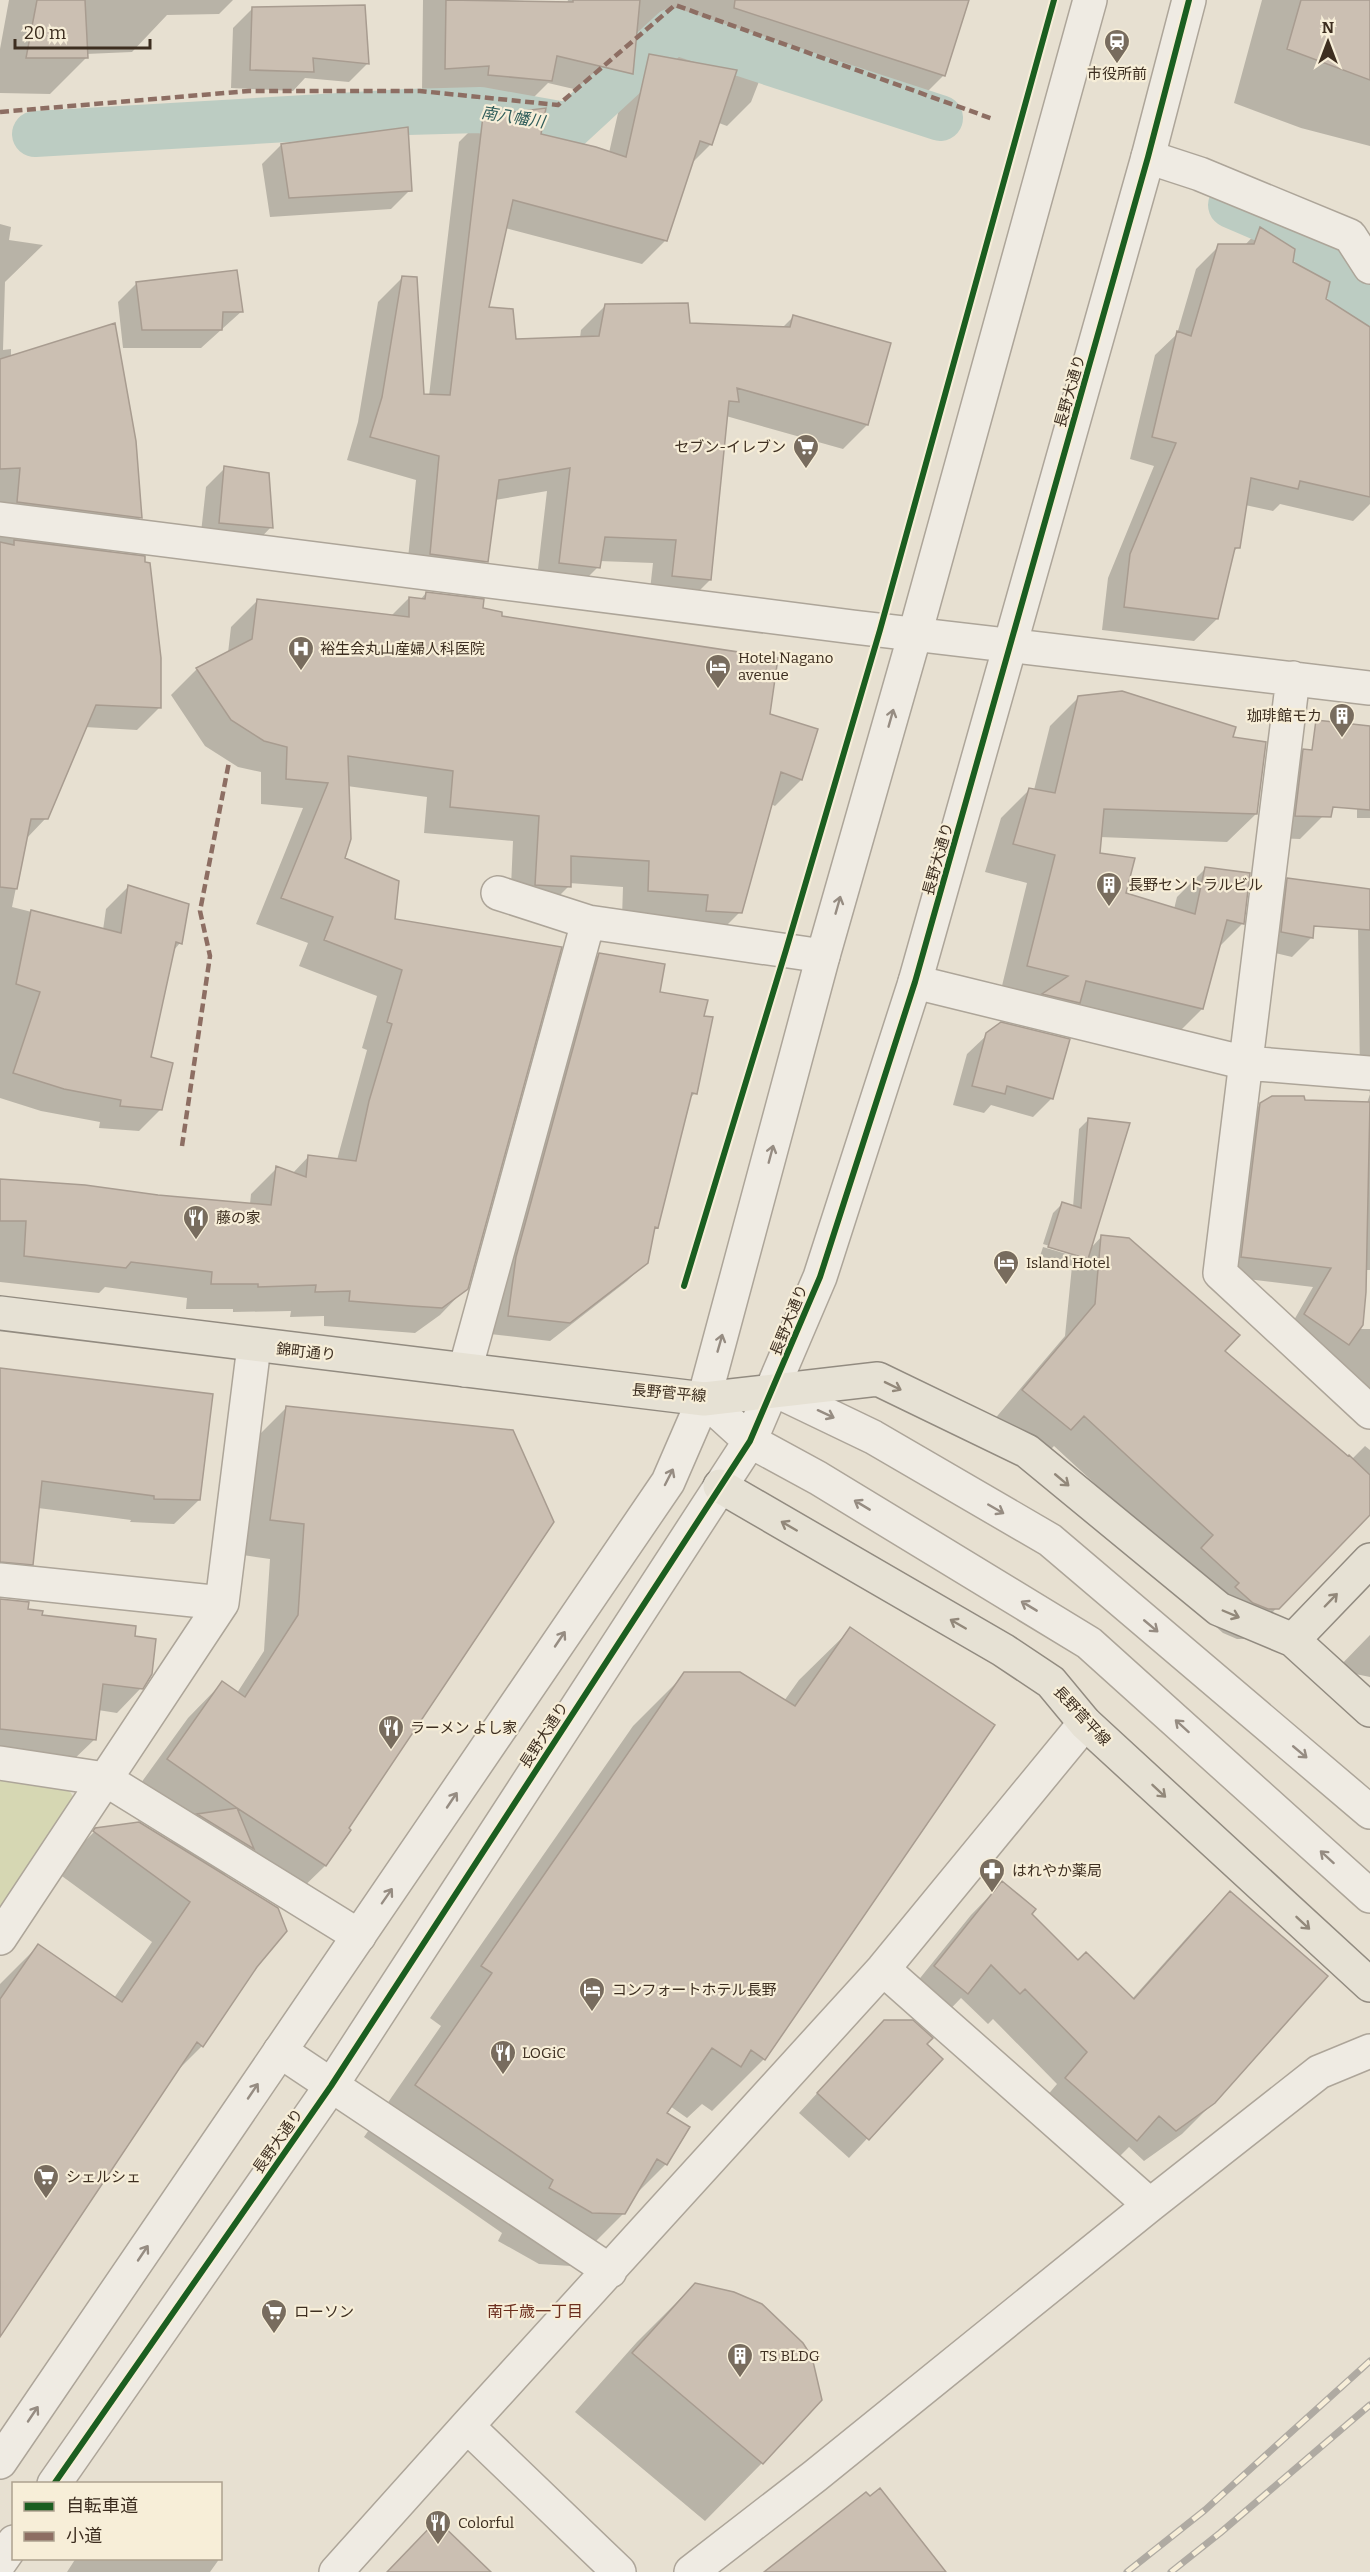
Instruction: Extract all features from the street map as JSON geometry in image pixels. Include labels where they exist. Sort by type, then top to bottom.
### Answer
[{"type":"main road","name":"錦町通り","points":[[0,1313],[254,1346],[612,1388]]},
{"type":"main road","name":"長野菅平線","points":[[612,1388],[704,1399],[773,1389],[878,1379],[1027,1451],[1218,1609],[1293,1640],[1370,1710]]},
{"type":"main road","name":"長野菅平線","points":[[720,1486],[1003,1650],[1051,1682],[1085,1723],[1370,1985]]},
{"type":"main road","points":[[1293,1640],[1370,1560]]},
{"type":"street","points":[[0,2462],[668,1482],[704,1399],[823,956],[915,634],[1090,0]]},
{"type":"street","name":"長野大通り","points":[[55,2482],[331,2086],[750,1441],[820,1277],[915,982],[1149,156],[1189,0]]},
{"type":"street","points":[[1149,156],[1200,174],[1350,236],[1370,267]]},
{"type":"street","points":[[0,519],[1011,646],[1370,688]]},
{"type":"street","points":[[1293,678],[1220,1273],[1370,1412]]},
{"type":"street","points":[[498,893],[588,922],[823,956]]},
{"type":"street","points":[[465,1370],[588,922]]},
{"type":"street","points":[[915,982],[1246,1063],[1370,1073]]},
{"type":"street","points":[[0,1938],[222,1603],[254,1346]]},
{"type":"street","points":[[773,1389],[866,1433],[1050,1540],[1370,1812]]},
{"type":"street","points":[[704,1399],[750,1441],[818,1478],[1089,1643],[1370,1896]]},
{"type":"street","points":[[0,1580],[222,1603]]},
{"type":"street","points":[[336,2572],[883,1969],[1085,1723]]},
{"type":"street","points":[[0,1763],[105,1779],[359,1936]]},
{"type":"street","points":[[883,1969],[1150,2205]]},
{"type":"street","points":[[280,2051],[610,2271]]},
{"type":"street","points":[[691,2572],[815,2476],[1150,2205],[1319,2072],[1370,2051]]},
{"type":"street","points":[[467,2426],[619,2572]]},
{"type":"street","points":[[0,2562],[12,2545]]},
{"type":"green space","points":[[0,1775],[66,1785],[77,1803],[0,1916]]},
{"type":"building","points":[[37,0],[85,0],[88,58],[26,58]]},
{"type":"building","points":[[446,0],[573,2],[573,0],[640,0],[633,74],[557,56],[552,81],[488,75],[489,66],[445,69]]},
{"type":"building","points":[[735,0],[969,0],[945,76],[734,8]]},
{"type":"building","points":[[1301,0],[1370,0],[1370,80],[1287,49]]},
{"type":"building","points":[[365,5],[369,64],[313,58],[314,72],[250,70],[252,7]]},
{"type":"building","points":[[649,54],[737,70],[712,145],[700,141],[667,241],[513,200],[489,307],[513,309],[516,339],[599,336],[605,304],[688,303],[690,323],[790,327],[793,315],[891,343],[868,425],[737,388],[739,402],[729,401],[711,580],[672,576],[676,540],[605,537],[600,568],[559,563],[570,468],[499,480],[488,562],[430,554],[439,456],[370,437],[382,397],[402,276],[417,277],[424,394],[450,395],[483,116],[546,108],[541,134],[596,147],[626,157]]},
{"type":"building","points":[[408,127],[412,191],[289,198],[281,144]]},
{"type":"building","points":[[1260,227],[1295,249],[1293,262],[1330,282],[1326,299],[1370,327],[1370,497],[1300,481],[1298,489],[1251,478],[1240,548],[1235,548],[1218,619],[1124,607],[1130,554],[1176,443],[1152,437],[1177,331],[1191,336],[1218,244],[1254,244]]},
{"type":"building","points":[[237,270],[243,312],[223,312],[222,330],[142,330],[136,282]]},
{"type":"building","points":[[115,323],[136,441],[142,518],[17,502],[20,468],[0,469],[0,359]]},
{"type":"building","points":[[224,466],[269,473],[273,528],[219,523]]},
{"type":"building","points":[[14,540],[145,556],[145,562],[150,563],[161,658],[161,708],[96,705],[48,819],[31,819],[17,889],[0,887],[0,542],[14,545]]},
{"type":"building","points":[[426,592],[484,599],[483,608],[502,612],[502,616],[778,658],[770,714],[818,729],[802,780],[781,772],[742,913],[706,911],[708,895],[648,891],[649,861],[571,856],[571,887],[535,885],[539,816],[450,807],[453,771],[348,756],[351,839],[345,858],[399,881],[395,919],[562,947],[468,1289],[442,1308],[411,1306],[349,1301],[350,1291],[315,1292],[316,1285],[258,1287],[258,1284],[211,1284],[212,1272],[131,1262],[126,1268],[24,1256],[26,1221],[0,1221],[0,1179],[85,1185],[158,1195],[271,1205],[276,1166],[306,1177],[308,1155],[356,1161],[369,1101],[392,1024],[387,1022],[402,970],[324,940],[333,917],[281,898],[328,783],[286,779],[287,747],[264,741],[231,720],[196,668],[252,639],[257,599],[409,617],[409,597],[425,599]]},
{"type":"building","points":[[1122,691],[1236,727],[1233,737],[1266,742],[1257,814],[1104,809],[1100,853],[1135,858],[1126,893],[1195,914],[1205,867],[1250,873],[1244,924],[1227,920],[1203,1009],[1086,981],[1080,1003],[1042,994],[1068,976],[1027,966],[1055,855],[1013,844],[1029,788],[1055,793],[1078,696]]},
{"type":"building","points":[[1316,720],[1370,726],[1370,810],[1333,807],[1331,817],[1295,816],[1303,749],[1312,750]]},
{"type":"building","points":[[1287,878],[1370,889],[1370,930],[1314,926],[1313,938],[1281,932]]},
{"type":"building","points":[[128,885],[189,904],[182,944],[176,942],[151,1057],[173,1063],[162,1110],[120,1106],[121,1100],[64,1089],[13,1073],[40,992],[16,984],[31,910],[121,933]]},
{"type":"building","points":[[599,953],[665,964],[660,992],[708,1000],[704,1016],[713,1017],[697,1094],[692,1093],[658,1228],[655,1227],[648,1263],[570,1323],[508,1316],[516,1257]]},
{"type":"building","points":[[1001,1022],[1070,1039],[1053,1099],[1007,1086],[1005,1094],[972,1086],[986,1033]]},
{"type":"building","points":[[1272,1096],[1304,1096],[1305,1100],[1370,1102],[1366,1292],[1363,1325],[1349,1345],[1304,1314],[1331,1268],[1241,1257],[1260,1103]]},
{"type":"building","points":[[1088,1118],[1130,1123],[1088,1259],[1048,1247],[1062,1202],[1081,1208]]},
{"type":"building","points":[[1101,1235],[1129,1238],[1240,1335],[1225,1351],[1370,1475],[1370,1515],[1279,1609],[1268,1609],[1253,1603],[1235,1587],[1239,1583],[1201,1548],[1213,1535],[1084,1416],[1071,1430],[1022,1390],[1095,1304]]},
{"type":"building","points":[[0,1368],[213,1394],[200,1500],[154,1499],[154,1496],[42,1481],[33,1565],[0,1562]]},
{"type":"building","points":[[286,1406],[513,1430],[554,1522],[349,1828],[351,1830],[326,1866],[167,1759],[222,1681],[245,1697],[298,1615],[304,1524],[270,1520]]},
{"type":"building","points":[[0,1599],[29,1602],[28,1609],[43,1611],[42,1615],[136,1626],[135,1636],[156,1639],[152,1674],[143,1689],[103,1684],[96,1740],[0,1729]]},
{"type":"building","points":[[850,1627],[995,1725],[765,2060],[751,2050],[741,2067],[712,2048],[667,2113],[690,2127],[667,2165],[657,2159],[625,2214],[592,2213],[549,2188],[553,2180],[415,2085],[492,1973],[481,1966],[684,1672],[740,1672],[795,1706]]},
{"type":"building","points":[[237,1808],[254,1849],[197,1814]]},
{"type":"building","points":[[139,1822],[278,1908],[287,1931],[257,1967],[203,2047],[197,2042],[0,2337],[0,1999],[38,1944],[122,2002],[190,1902],[93,1831],[95,1828]]},
{"type":"building","points":[[1002,1881],[1036,1909],[1032,1914],[1078,1960],[1086,1952],[1134,1999],[1230,1891],[1328,1976],[1215,2103],[1176,2131],[1159,2116],[1137,2141],[1065,2078],[1087,2052],[1025,1989],[1020,1994],[991,1965],[968,1994],[934,1966]]},
{"type":"building","points":[[884,2020],[913,2020],[933,2038],[927,2044],[943,2059],[869,2140],[817,2093]]},
{"type":"building","name":"TS BLDG","points":[[695,2283],[734,2292],[762,2304],[803,2343],[812,2357],[822,2400],[763,2464],[632,2353]]},
{"type":"building","points":[[880,2488],[946,2572],[764,2572],[866,2492],[870,2496]]},
{"type":"building","name":"Colorful","points":[[437,2520],[491,2572],[387,2572]]},
{"type":"waterway","name":"南八幡川","points":[[35,134],[407,112],[480,110],[570,126],[673,31],[940,118]]},
{"type":"waterway","name":"南八幡川","points":[[1231,205],[1303,236],[1342,281],[1370,304]]},
{"type":"railway","points":[[1127,2572],[1205,2510],[1370,2361]]},
{"type":"railway","points":[[1171,2572],[1370,2405]]},
{"type":"marked path","points":[[0,112],[249,91],[420,91],[558,105],[675,5],[993,119]]},
{"type":"marked path","points":[[182,1146],[210,956],[200,911],[229,762]]},
{"type":"cycle path","points":[[684,1286],[880,630],[1054,0]]},
{"type":"cycle path","points":[[55,2482],[331,2086],[750,1441],[820,1277],[915,982],[1148,157],[1189,0]]},
{"type":"place","name":"市役所前","points":[[1117,65]]},
{"type":"place","name":"セブン-イレブン","points":[[806,470]]},
{"type":"place","name":"裕生会丸山産婦人科医院","points":[[301,672]]},
{"type":"place","name":"Hotel Nagano avenue","points":[[718,690]]},
{"type":"place","name":"珈琲館モカ","points":[[1342,739]]},
{"type":"place","name":"長野セントラルビル","points":[[1109,908]]},
{"type":"place","name":"藤の家","points":[[196,1241]]},
{"type":"place","name":"Island Hotel","points":[[1006,1286]]},
{"type":"place","name":"ラーメン よし家","points":[[391,1751]]},
{"type":"place","name":"はれやか薬局","points":[[992,1894]]},
{"type":"place","name":"コンフォートホテル長野","points":[[592,2013]]},
{"type":"place","name":"LOGiC","points":[[503,2076]]},
{"type":"place","name":"シェルシェ","points":[[46,2200]]},
{"type":"place","name":"ローソン","points":[[274,2335]]},
{"type":"place","name":"TS BLDG","points":[[740,2379]]},
{"type":"place","name":"Colorful","points":[[438,2546]]},
{"type":"district","name":"南千歳一丁目","points":[[535,2311]]}]
